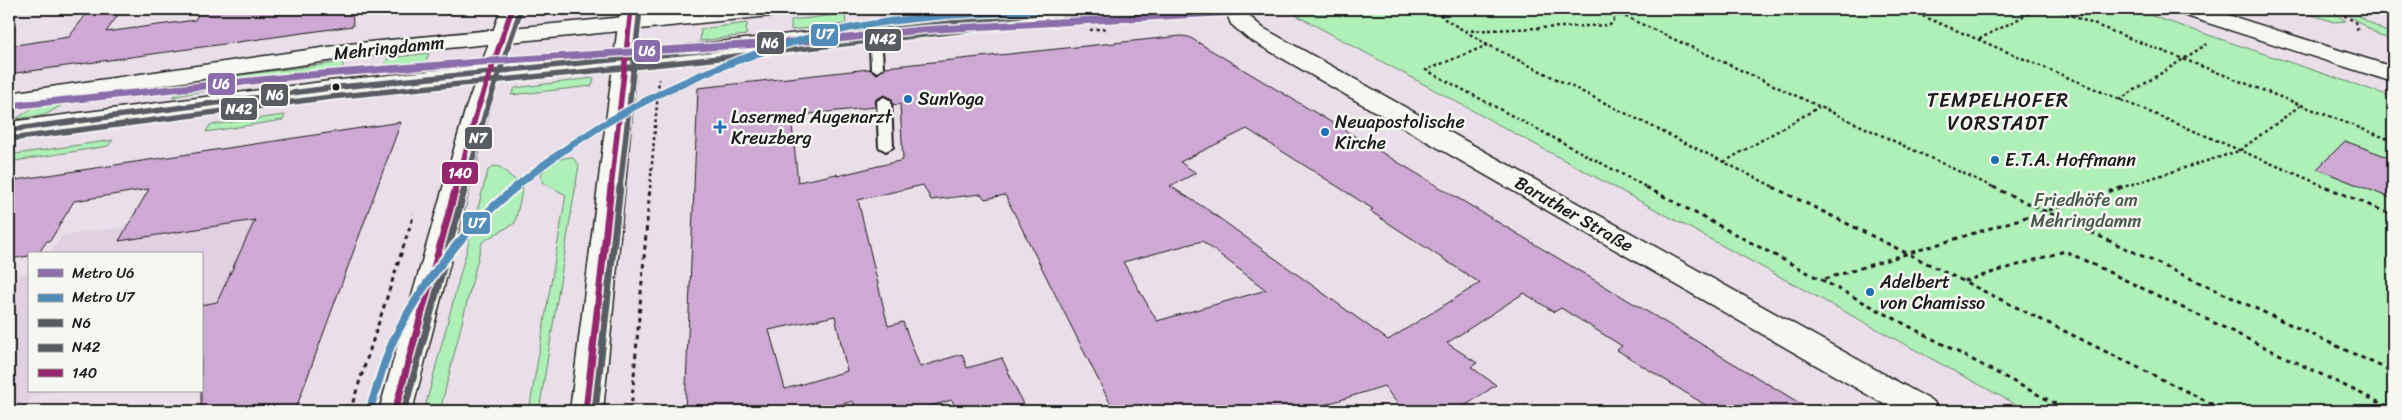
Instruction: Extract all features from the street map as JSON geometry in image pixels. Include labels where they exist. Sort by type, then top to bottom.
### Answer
[{"type":"main road","points":[[395,411],[465,155],[490,72],[512,9]]},
{"type":"main road","points":[[770,9],[770,43]]},
{"type":"main road","name":"Mehringdamm","points":[[9,100],[371,49],[502,38],[628,32],[770,9]]},
{"type":"main road","name":"Mehringdamm","points":[[9,130],[352,86],[490,72],[628,32],[770,43],[1074,9]]},
{"type":"main road","name":"Baruther Straße","points":[[1236,9],[1239,19],[1255,33],[1922,411]]},
{"type":"main road","points":[[2236,9],[2393,60]]},
{"type":"main road","points":[[2195,10],[2393,75]]},
{"type":"main road","points":[[586,411],[628,32]]},
{"type":"main road","points":[[352,86],[371,49]]},
{"type":"lane","points":[[875,30],[877,68]]},
{"type":"lane","points":[[884,101],[886,147]]},
{"type":"path","points":[[1437,9],[1443,18],[1488,45],[2226,411]]},
{"type":"path","points":[[1609,9],[2393,372]]},
{"type":"path","points":[[1465,31],[1610,25],[1619,14],[1717,9]]},
{"type":"path","points":[[1906,9],[2393,215]]},
{"type":"path","points":[[1978,40],[2038,9]]},
{"type":"path","points":[[2055,9],[2393,141]]},
{"type":"path","points":[[2334,9],[2355,22],[2358,31]]},
{"type":"path","points":[[2118,100],[2207,44]]},
{"type":"path","points":[[1488,45],[1426,70],[1824,279],[2069,411]]},
{"type":"path","points":[[631,411],[658,92]]},
{"type":"path","points":[[1724,162],[1819,106]]},
{"type":"path","points":[[1824,279],[2239,151],[2301,106]]},
{"type":"path","points":[[350,411],[416,207]]},
{"type":"path","points":[[1964,281],[2065,251],[2393,409]]},
{"type":"shaded area","points":[[253,174],[275,292],[202,305],[202,252],[51,252],[62,236],[128,226],[149,189]]},
{"type":"shaded area","points":[[28,272],[28,392],[53,392],[32,396],[24,411],[9,411],[9,278]]},
{"type":"green space","name":"Friedhöfe am Mehringdamm","points":[[1412,9],[2131,9],[2393,97],[2393,411],[2028,411],[1294,14]]},
{"type":"green space","points":[[2294,9],[2328,9],[2346,21],[2334,22]]},
{"type":"green space","points":[[2339,9],[2346,9],[2393,36],[2393,40],[2380,36]]},
{"type":"green space","points":[[845,14],[846,24],[791,30],[791,20]]},
{"type":"green space","points":[[747,23],[746,35],[700,41],[701,29]]},
{"type":"green space","points":[[429,53],[425,65],[382,69],[388,58]]},
{"type":"green space","points":[[344,62],[341,72],[250,82],[172,97],[199,80]]},
{"type":"green space","points":[[594,78],[592,86],[511,95],[515,88]]},
{"type":"green space","points":[[74,98],[45,115],[16,119],[42,102]]},
{"type":"green space","points":[[285,115],[283,120],[206,132],[210,125]]},
{"type":"green space","points":[[113,140],[108,146],[9,162],[9,155]]},
{"type":"green space","points":[[572,157],[579,165],[539,411],[529,411],[566,195],[542,182],[541,175],[554,162],[562,158]]},
{"type":"green space","points":[[494,166],[500,167],[523,187],[515,223],[482,242],[440,411],[424,411],[488,170]]},
{"type":"building","points":[[90,9],[122,9],[106,32],[195,20],[201,9],[352,9],[353,26],[9,74],[9,46],[69,37]]},
{"type":"building","points":[[1181,36],[1189,37],[1813,411],[1715,411],[1617,350],[1622,346],[1561,308],[1554,312],[1524,293],[1447,343],[1477,363],[1471,367],[1496,385],[1457,411],[1403,411],[1384,386],[1305,411],[1114,411],[1005,195],[985,199],[981,194],[931,200],[923,185],[858,200],[888,326],[903,322],[920,367],[962,354],[967,368],[1002,358],[1026,411],[957,411],[952,400],[912,411],[857,411],[853,401],[817,411],[685,411],[698,88],[869,69],[878,74],[885,67]],"holes":[[[885,95],[892,99],[893,105],[900,104],[903,160],[837,176],[837,174],[798,182],[791,116],[875,107],[876,99]],[[1247,129],[1373,209],[1370,211],[1480,283],[1388,340],[1208,210],[1170,186],[1196,173],[1180,162]],[[1202,241],[1266,290],[1157,321],[1123,262]],[[835,316],[847,371],[785,389],[769,330]]]},
{"type":"building","points":[[401,122],[295,411],[201,411],[202,305],[217,302],[255,220],[119,241],[149,189],[74,201],[50,241],[47,241],[39,252],[28,252],[28,256],[9,259],[9,181]]},
{"type":"building","points":[[2345,141],[2393,159],[2393,199],[2317,169]]},
{"type":"metro line","name":"U7","points":[[369,411],[395,336],[436,268],[490,208],[554,155],[624,111],[699,74],[776,47],[851,28],[936,17],[1080,9]]},
{"type":"metro line","name":"U6","points":[[9,106],[309,75],[506,60],[837,39],[921,30],[1286,9]]},
{"type":"transit line","name":"140","points":[[395,411],[477,111],[512,9]]},
{"type":"transit line","name":"140","points":[[586,411],[631,9]]},
{"type":"transit line","name":"N6","points":[[9,130],[330,88],[700,51],[1074,9]]},
{"type":"transit line","name":"N7","points":[[595,411],[640,10]]},
{"type":"transit line","name":"N7","points":[[404,411],[485,114],[520,12]]},
{"type":"transit line","name":"N42","points":[[10,139],[331,97],[701,60],[1075,18]]},
{"type":"place","name":"SunYoga","points":[[908,99]]},
{"type":"place","name":"Lasermed Augenarzt Kreuzberg","points":[[720,127]]},
{"type":"place","name":"Neuapostolische Kirche","points":[[1325,132]]},
{"type":"place","name":"E.T.A. Hoffmann","points":[[1995,160]]},
{"type":"place","name":"Adelbert von Chamisso","points":[[1870,292]]},
{"type":"district","name":"TEMPELHOFER VORSTADT","points":[[1998,112]]}]
